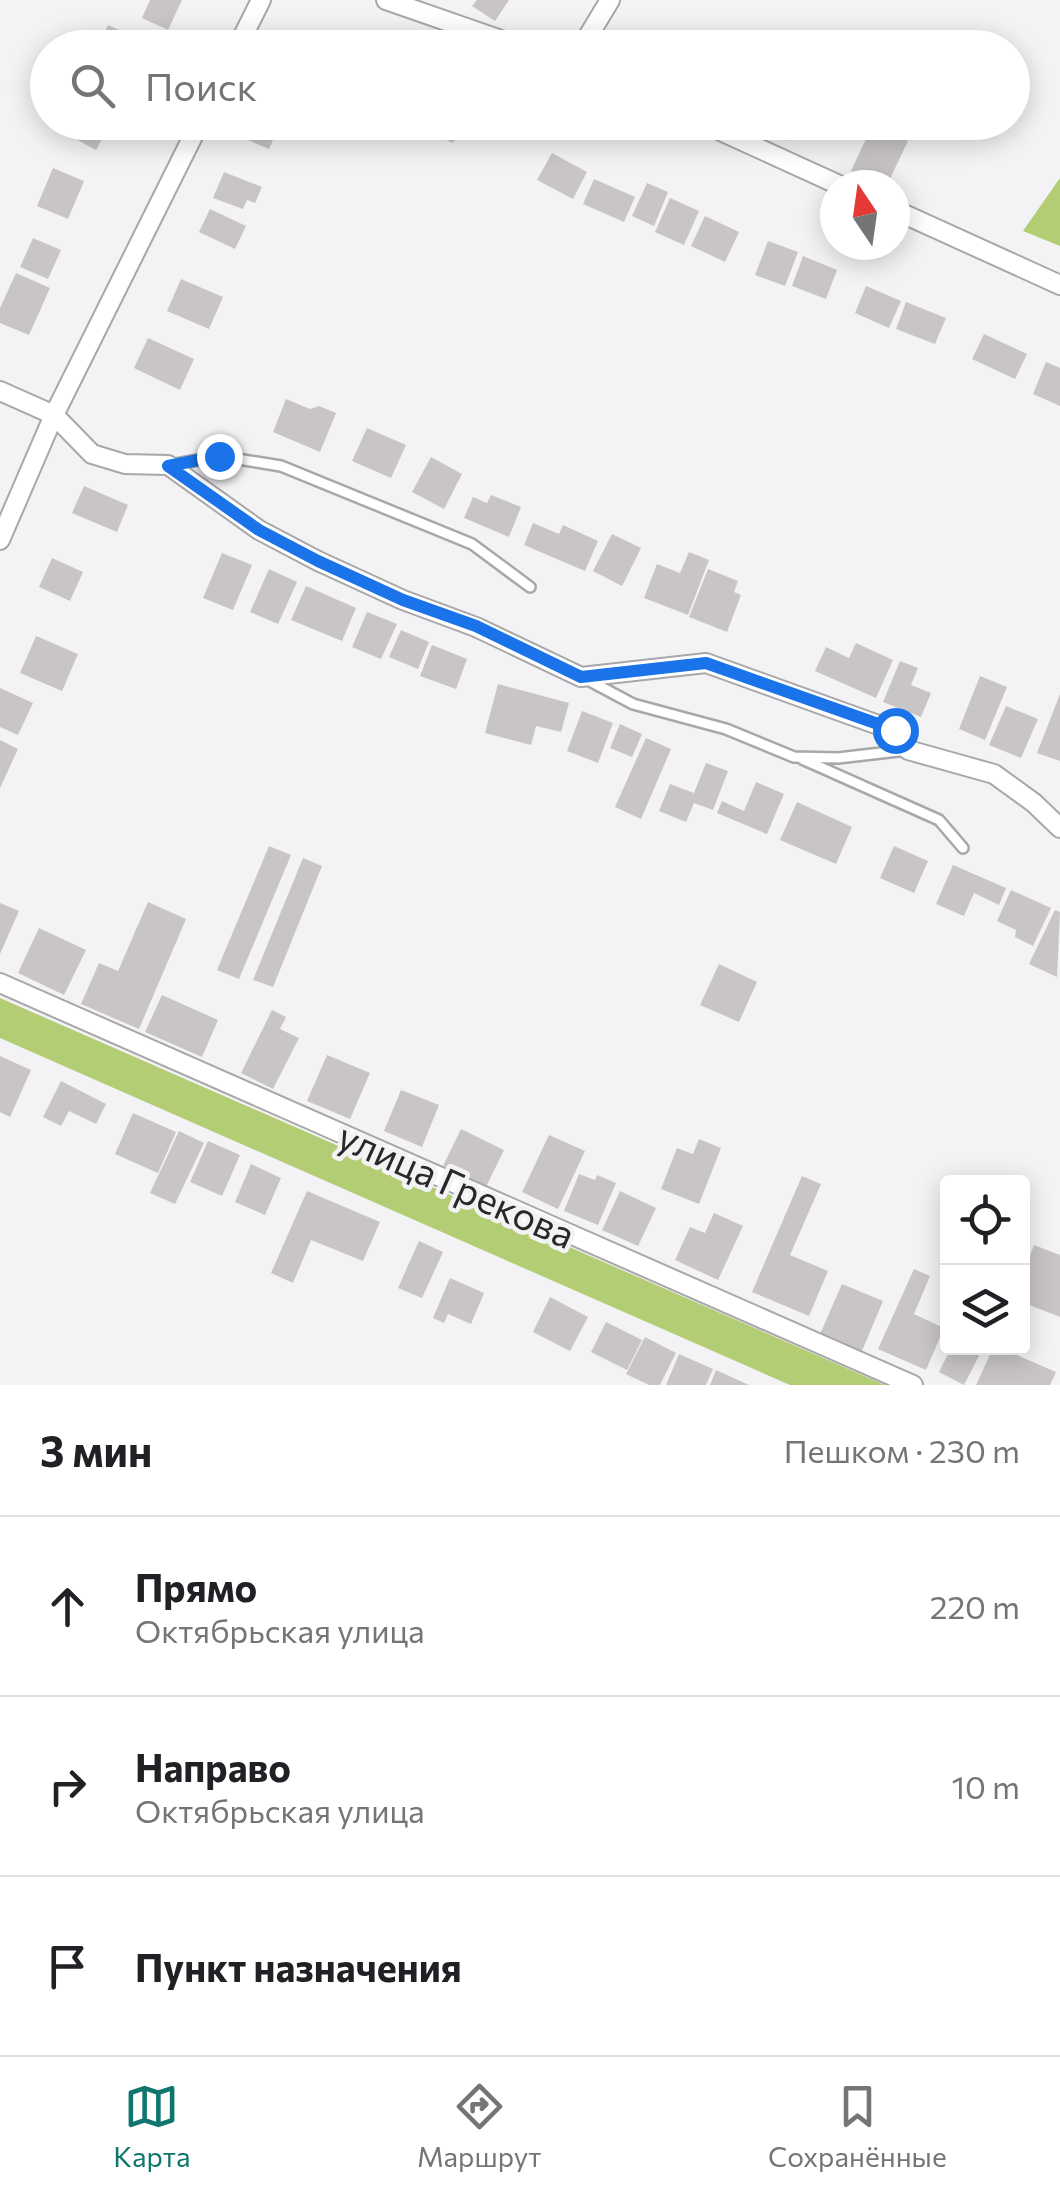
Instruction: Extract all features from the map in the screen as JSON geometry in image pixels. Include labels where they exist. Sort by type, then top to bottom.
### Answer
[{"type":"street","points":[[246,30],[261,0]]},
{"type":"street","points":[[386,0],[472,30]]},
{"type":"street","points":[[592,30],[610,0]]},
{"type":"street","points":[[0,540],[54,415],[191,140]]},
{"type":"street","points":[[740,140],[820,176]]},
{"type":"street","points":[[910,217],[1060,285]]},
{"type":"street","points":[[0,391],[54,415],[92,454],[125,464],[168,466],[259,530],[303,553],[403,600],[476,626],[581,677],[706,663],[895,730],[908,750],[994,774],[1060,828]]},
{"type":"street","name":"улица Грекова","points":[[0,983],[914,1385]]},
{"type":"lane","points":[[168,466],[219,456],[281,466],[472,544],[530,588]]},
{"type":"lane","points":[[581,677],[633,704],[726,729],[939,820],[963,848]]},
{"type":"lane","points":[[794,756],[838,758],[908,750]]},
{"type":"green space","points":[[1060,178],[1060,246],[1023,231]]},
{"type":"green space","points":[[0,998],[885,1385],[790,1385],[0,1038]]},
{"type":"building","points":[[150,0],[182,0],[168,30],[142,18]]},
{"type":"building","points":[[477,0],[509,0],[495,21],[472,6]]},
{"type":"building","points":[[77,140],[101,140],[96,150]]},
{"type":"building","points":[[248,140],[273,140],[269,149]]},
{"type":"building","points":[[866,140],[908,141],[894,170],[851,170]]},
{"type":"building","points":[[552,153],[587,172],[573,199],[537,180]]},
{"type":"building","points":[[53,168],[84,181],[68,219],[37,206]]},
{"type":"building","points":[[224,172],[262,187],[255,203],[247,200],[243,209],[213,198]]},
{"type":"building","points":[[594,179],[635,197],[624,222],[583,204]]},
{"type":"building","points":[[647,183],[668,192],[654,226],[632,216]]},
{"type":"building","points":[[670,198],[699,211],[684,245],[655,232]]},
{"type":"building","points":[[210,209],[246,226],[235,249],[199,232]]},
{"type":"building","points":[[705,216],[739,232],[725,262],[691,246]]},
{"type":"building","points":[[33,238],[61,250],[48,279],[20,267]]},
{"type":"building","points":[[768,241],[798,252],[785,286],[755,275]]},
{"type":"building","points":[[803,256],[837,270],[826,299],[792,286]]},
{"type":"building","points":[[16,273],[50,288],[29,335],[0,323],[0,308]]},
{"type":"building","points":[[181,279],[223,297],[209,329],[167,311]]},
{"type":"building","points":[[866,286],[901,301],[889,328],[855,313]]},
{"type":"building","points":[[906,302],[946,318],[935,344],[896,329]]},
{"type":"building","points":[[984,334],[1027,354],[1015,379],[972,359]]},
{"type":"building","points":[[148,338],[194,359],[180,390],[134,368]]},
{"type":"building","points":[[1046,362],[1060,368],[1060,406],[1033,394]]},
{"type":"building","points":[[286,399],[310,409],[319,406],[336,413],[320,452],[273,432]]},
{"type":"building","points":[[367,428],[406,445],[391,478],[352,461]]},
{"type":"building","points":[[431,457],[462,474],[444,509],[412,492]]},
{"type":"building","points":[[84,486],[128,505],[117,532],[72,513]]},
{"type":"building","points":[[491,495],[521,507],[509,537],[464,518],[473,497],[487,503]]},
{"type":"building","points":[[533,523],[559,534],[563,525],[598,541],[585,571],[524,545]]},
{"type":"building","points":[[612,534],[641,548],[622,586],[593,571]]},
{"type":"building","points":[[689,552],[709,560],[688,615],[644,598],[657,564],[680,573]]},
{"type":"building","points":[[222,553],[252,565],[233,610],[203,598]]},
{"type":"building","points":[[52,558],[83,572],[70,601],[39,587]]},
{"type":"building","points":[[269,569],[297,582],[278,624],[250,612]]},
{"type":"building","points":[[708,569],[738,581],[734,592],[741,595],[727,632],[689,617]]},
{"type":"building","points":[[306,586],[356,608],[342,641],[291,620]]},
{"type":"building","points":[[367,612],[397,624],[381,659],[352,647]]},
{"type":"building","points":[[401,630],[429,642],[418,669],[389,657]]},
{"type":"building","points":[[36,636],[78,654],[62,691],[20,673]]},
{"type":"building","points":[[856,643],[893,660],[876,698],[815,671],[826,647],[849,658]]},
{"type":"building","points":[[432,645],[467,659],[456,689],[420,676]]},
{"type":"building","points":[[900,661],[918,668],[911,685],[931,693],[921,717],[883,702]]},
{"type":"building","points":[[980,676],[1007,687],[985,740],[959,729]]},
{"type":"building","points":[[498,684],[569,703],[561,732],[536,726],[531,745],[485,733]]},
{"type":"building","points":[[0,688],[33,703],[18,735],[0,727]]},
{"type":"building","points":[[1060,694],[1060,761],[1037,753]]},
{"type":"building","points":[[1006,706],[1038,719],[1021,758],[989,745]]},
{"type":"building","points":[[582,711],[613,723],[598,763],[567,751]]},
{"type":"building","points":[[620,724],[642,734],[632,757],[610,748]]},
{"type":"building","points":[[646,738],[671,749],[641,819],[615,807]]},
{"type":"building","points":[[0,740],[18,749],[0,788]]},
{"type":"building","points":[[706,763],[728,771],[713,810],[694,803],[686,822],[659,811],[670,784],[694,793]]},
{"type":"building","points":[[756,782],[784,794],[767,834],[717,813],[722,801],[744,811]]},
{"type":"building","points":[[797,802],[852,827],[836,864],[780,840]]},
{"type":"building","points":[[269,846],[291,855],[239,979],[217,970]]},
{"type":"building","points":[[894,846],[928,861],[914,893],[880,878]]},
{"type":"building","points":[[303,858],[322,866],[273,987],[253,980]]},
{"type":"building","points":[[953,865],[1006,888],[999,905],[974,893],[964,916],[936,904]]},
{"type":"building","points":[[1011,890],[1051,908],[1033,946],[1015,937],[1016,930],[997,921]]},
{"type":"building","points":[[148,902],[186,919],[139,1029],[81,1004],[99,963],[118,971]]},
{"type":"building","points":[[0,903],[19,911],[0,954]]},
{"type":"building","points":[[1055,910],[1060,912],[1057,977],[1029,964]]},
{"type":"building","points":[[39,928],[86,950],[64,995],[18,973]]},
{"type":"building","points":[[719,964],[757,982],[739,1022],[700,1005]]},
{"type":"building","points":[[162,995],[218,1020],[202,1057],[145,1032]]},
{"type":"building","points":[[272,1010],[286,1017],[280,1029],[299,1038],[273,1089],[241,1073]]},
{"type":"building","points":[[327,1055],[370,1073],[350,1119],[307,1101]]},
{"type":"building","points":[[0,1056],[31,1070],[10,1117],[0,1112]]},
{"type":"building","points":[[61,1081],[106,1104],[96,1124],[69,1111],[61,1126],[43,1117]]},
{"type":"building","points":[[401,1090],[439,1105],[422,1147],[384,1131]]},
{"type":"building","points":[[133,1113],[176,1132],[158,1173],[115,1154]]},
{"type":"building","points":[[461,1129],[504,1150],[486,1187],[443,1166]]},
{"type":"building","points":[[179,1131],[204,1143],[175,1204],[150,1193]]},
{"type":"building","points":[[549,1135],[585,1151],[558,1209],[522,1192]]},
{"type":"building","points":[[699,1139],[721,1148],[699,1204],[661,1189],[677,1148],[693,1154]]},
{"type":"building","points":[[208,1141],[240,1155],[222,1196],[190,1182]]},
{"type":"building","points":[[251,1164],[281,1178],[265,1215],[235,1202]]},
{"type":"building","points":[[579,1174],[595,1180],[597,1175],[616,1183],[598,1225],[564,1211]]},
{"type":"building","points":[[802,1176],[821,1184],[790,1255],[828,1271],[809,1316],[752,1292]]},
{"type":"building","points":[[307,1191],[380,1222],[363,1261],[311,1240],[293,1283],[271,1273]]},
{"type":"building","points":[[620,1191],[656,1208],[638,1246],[602,1230]]},
{"type":"building","points":[[714,1213],[743,1226],[718,1280],[675,1260],[690,1227],[705,1233]]},
{"type":"building","points":[[419,1241],[443,1252],[422,1298],[398,1288]]},
{"type":"building","points":[[1034,1245],[1060,1255],[1060,1317],[1030,1305],[1030,1255]]},
{"type":"building","points":[[914,1269],[930,1276],[914,1314],[940,1326],[940,1337],[926,1370],[878,1349]]},
{"type":"building","points":[[450,1278],[484,1293],[471,1324],[448,1314],[444,1323],[433,1318]]},
{"type":"building","points":[[842,1284],[883,1301],[862,1351],[820,1334]]},
{"type":"building","points":[[550,1297],[588,1317],[570,1351],[533,1332]]},
{"type":"building","points":[[606,1322],[642,1340],[627,1370],[591,1352]]},
{"type":"building","points":[[645,1337],[676,1353],[660,1385],[649,1385],[626,1374]]},
{"type":"building","points":[[679,1354],[713,1369],[706,1385],[666,1385]]},
{"type":"building","points":[[948,1355],[979,1355],[964,1385],[939,1372]]},
{"type":"building","points":[[990,1355],[1016,1355],[1056,1372],[1050,1385],[976,1385]]},
{"type":"building","points":[[716,1370],[749,1385],[710,1385]]},
{"type":"route","points":[[219,456],[168,466],[259,530],[318,561],[403,600],[476,626],[581,677],[706,663],[895,730]]}]
